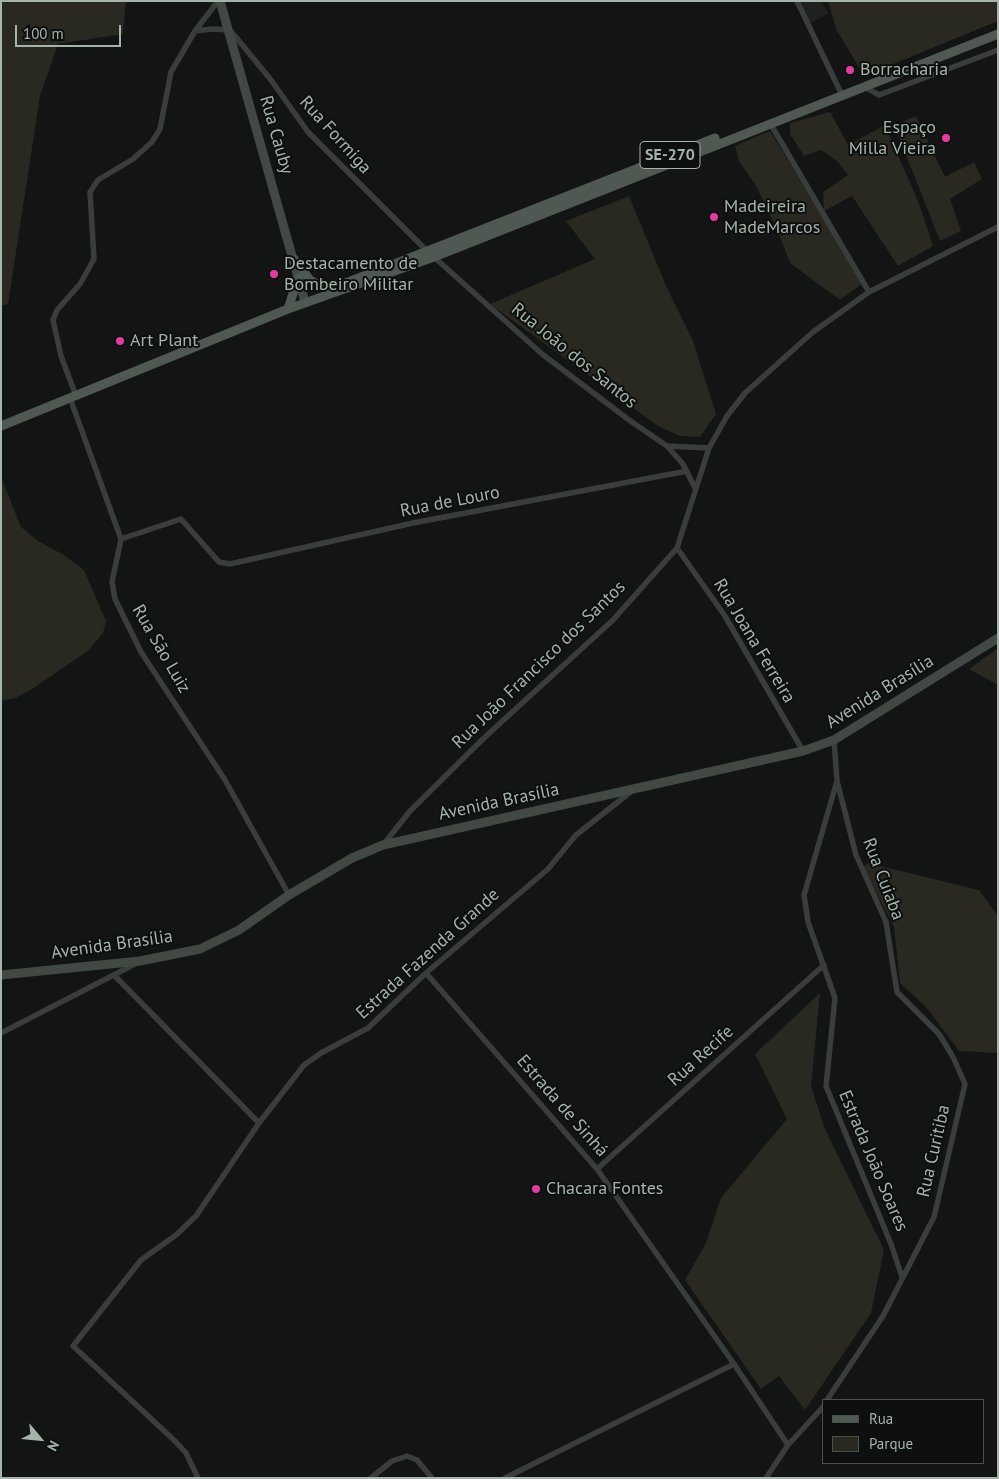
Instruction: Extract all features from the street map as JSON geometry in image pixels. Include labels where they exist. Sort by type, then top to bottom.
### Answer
[{"type":"main road","name":"Rua Cauby","points":[[219,1],[230,30],[305,302]]},
{"type":"main road","name":"SE-270","points":[[318,297],[335,287],[664,157],[998,29]]},
{"type":"main road","name":"SE-270","points":[[1,426],[288,308],[434,257],[998,34]]},
{"type":"main road","points":[[294,259],[310,280],[321,286],[335,287]]},
{"type":"main road","points":[[288,308],[294,296],[298,278]]},
{"type":"main road","name":"Avenida Brasília","points":[[1,975],[140,962],[200,948],[239,930],[289,895],[352,858],[383,845],[803,751],[834,740],[998,638]]},
{"type":"street","points":[[121,539],[73,397],[53,320],[57,310],[80,284],[94,259],[90,192],[108,172],[144,150],[157,135],[162,120],[171,72],[195,32],[219,1]]},
{"type":"street","points":[[797,1],[840,91]]},
{"type":"street","points":[[195,32],[212,29],[230,30]]},
{"type":"street","name":"Rua Formiga","points":[[230,30],[308,132],[427,251]]},
{"type":"street","points":[[865,87],[879,95],[998,50]]},
{"type":"street","points":[[770,123],[869,292]]},
{"type":"street","name":"Rua João Francisco dos Santos","points":[[383,845],[410,811],[485,737],[613,620],[677,548],[709,448],[727,416],[745,393],[813,332],[869,292],[998,227]]},
{"type":"street","name":"Rua João dos Santos","points":[[434,257],[542,354],[628,420],[667,446],[680,460],[695,488]]},
{"type":"street","points":[[667,446],[709,448]]},
{"type":"street","name":"Rua de Louro","points":[[121,539],[178,519],[185,521],[219,562],[230,564],[413,523],[687,471]]},
{"type":"street","name":"Rua São Luiz","points":[[121,539],[112,582],[115,599],[141,652],[225,780],[289,895]]},
{"type":"street","name":"Rua Joana Ferreira","points":[[677,548],[725,616],[803,751]]},
{"type":"street","name":"Estrada João Soares","points":[[834,740],[837,781],[804,896],[808,922],[835,998],[827,1091],[892,1244],[902,1277]]},
{"type":"street","name":"Rua Cuiaba","points":[[837,781],[856,855],[886,922],[896,992],[931,1024],[953,1057]]},
{"type":"street","name":"Estrada Fazenda Grande","points":[[198,1478],[186,1454],[175,1441],[73,1346],[141,1260],[176,1235],[196,1216],[259,1123],[304,1064],[368,1028],[426,973],[548,868],[579,832],[635,789]]},
{"type":"street","points":[[1,1033],[140,962]]},
{"type":"street","name":"Rua Recife","points":[[597,1168],[824,965]]},
{"type":"street","name":"Estrada de Sinhá","points":[[426,973],[597,1168],[734,1364],[788,1445]]},
{"type":"street","points":[[114,975],[259,1123]]},
{"type":"street","name":"Rua Curitiba","points":[[902,1277],[935,1214],[944,1178],[964,1086],[953,1057]]},
{"type":"street","points":[[829,1399],[883,1316],[902,1277]]},
{"type":"street","points":[[505,1478],[734,1364]]},
{"type":"street","points":[[766,1478],[788,1445],[822,1407]]},
{"type":"street","points":[[371,1478],[392,1461],[407,1456],[416,1460],[432,1478]]},
{"type":"shaded area","points":[[799,1],[821,1],[829,14],[810,23]]},
{"type":"green space","points":[[1,1],[126,1],[123,34],[58,44],[40,96],[8,304],[1,306]]},
{"type":"green space","points":[[828,1],[998,1],[998,21],[864,76],[836,29]]},
{"type":"green space","points":[[830,112],[848,145],[885,125],[920,206],[933,246],[898,266],[852,196],[824,211],[823,192],[848,175],[837,161],[821,150],[804,156],[790,134],[790,123]]},
{"type":"green space","points":[[916,116],[945,177],[974,162],[982,179],[950,199],[961,231],[940,241],[894,125]]},
{"type":"green space","points":[[770,131],[863,283],[840,300],[790,263],[777,229],[756,186],[739,161],[735,146]]},
{"type":"green space","points":[[629,196],[667,288],[693,341],[716,414],[700,437],[680,436],[658,426],[490,304],[595,259],[566,221]]},
{"type":"green space","points":[[1,477],[21,527],[38,541],[64,555],[84,570],[106,621],[103,633],[89,650],[31,690],[15,698],[1,701]]},
{"type":"green space","points":[[998,648],[998,685],[969,669]]},
{"type":"green space","points":[[868,863],[979,890],[998,916],[998,1053],[959,1051],[926,1007],[900,983],[894,927],[863,867]]},
{"type":"green space","points":[[820,993],[811,1086],[825,1129],[884,1250],[871,1313],[805,1410],[779,1376],[761,1389],[685,1280],[706,1243],[721,1198],[787,1119],[755,1054]]},
{"type":"place","name":"Borracharia","points":[[850,70]]},
{"type":"place","name":"Espaço Milla Vieira","points":[[946,138]]},
{"type":"place","name":"Madeireira MadeMarcos","points":[[714,217]]},
{"type":"place","name":"Destacamento de Bombeiro Militar","points":[[274,274]]},
{"type":"place","name":"Art Plant","points":[[120,341]]},
{"type":"place","name":"Chacara Fontes","points":[[536,1189]]}]
